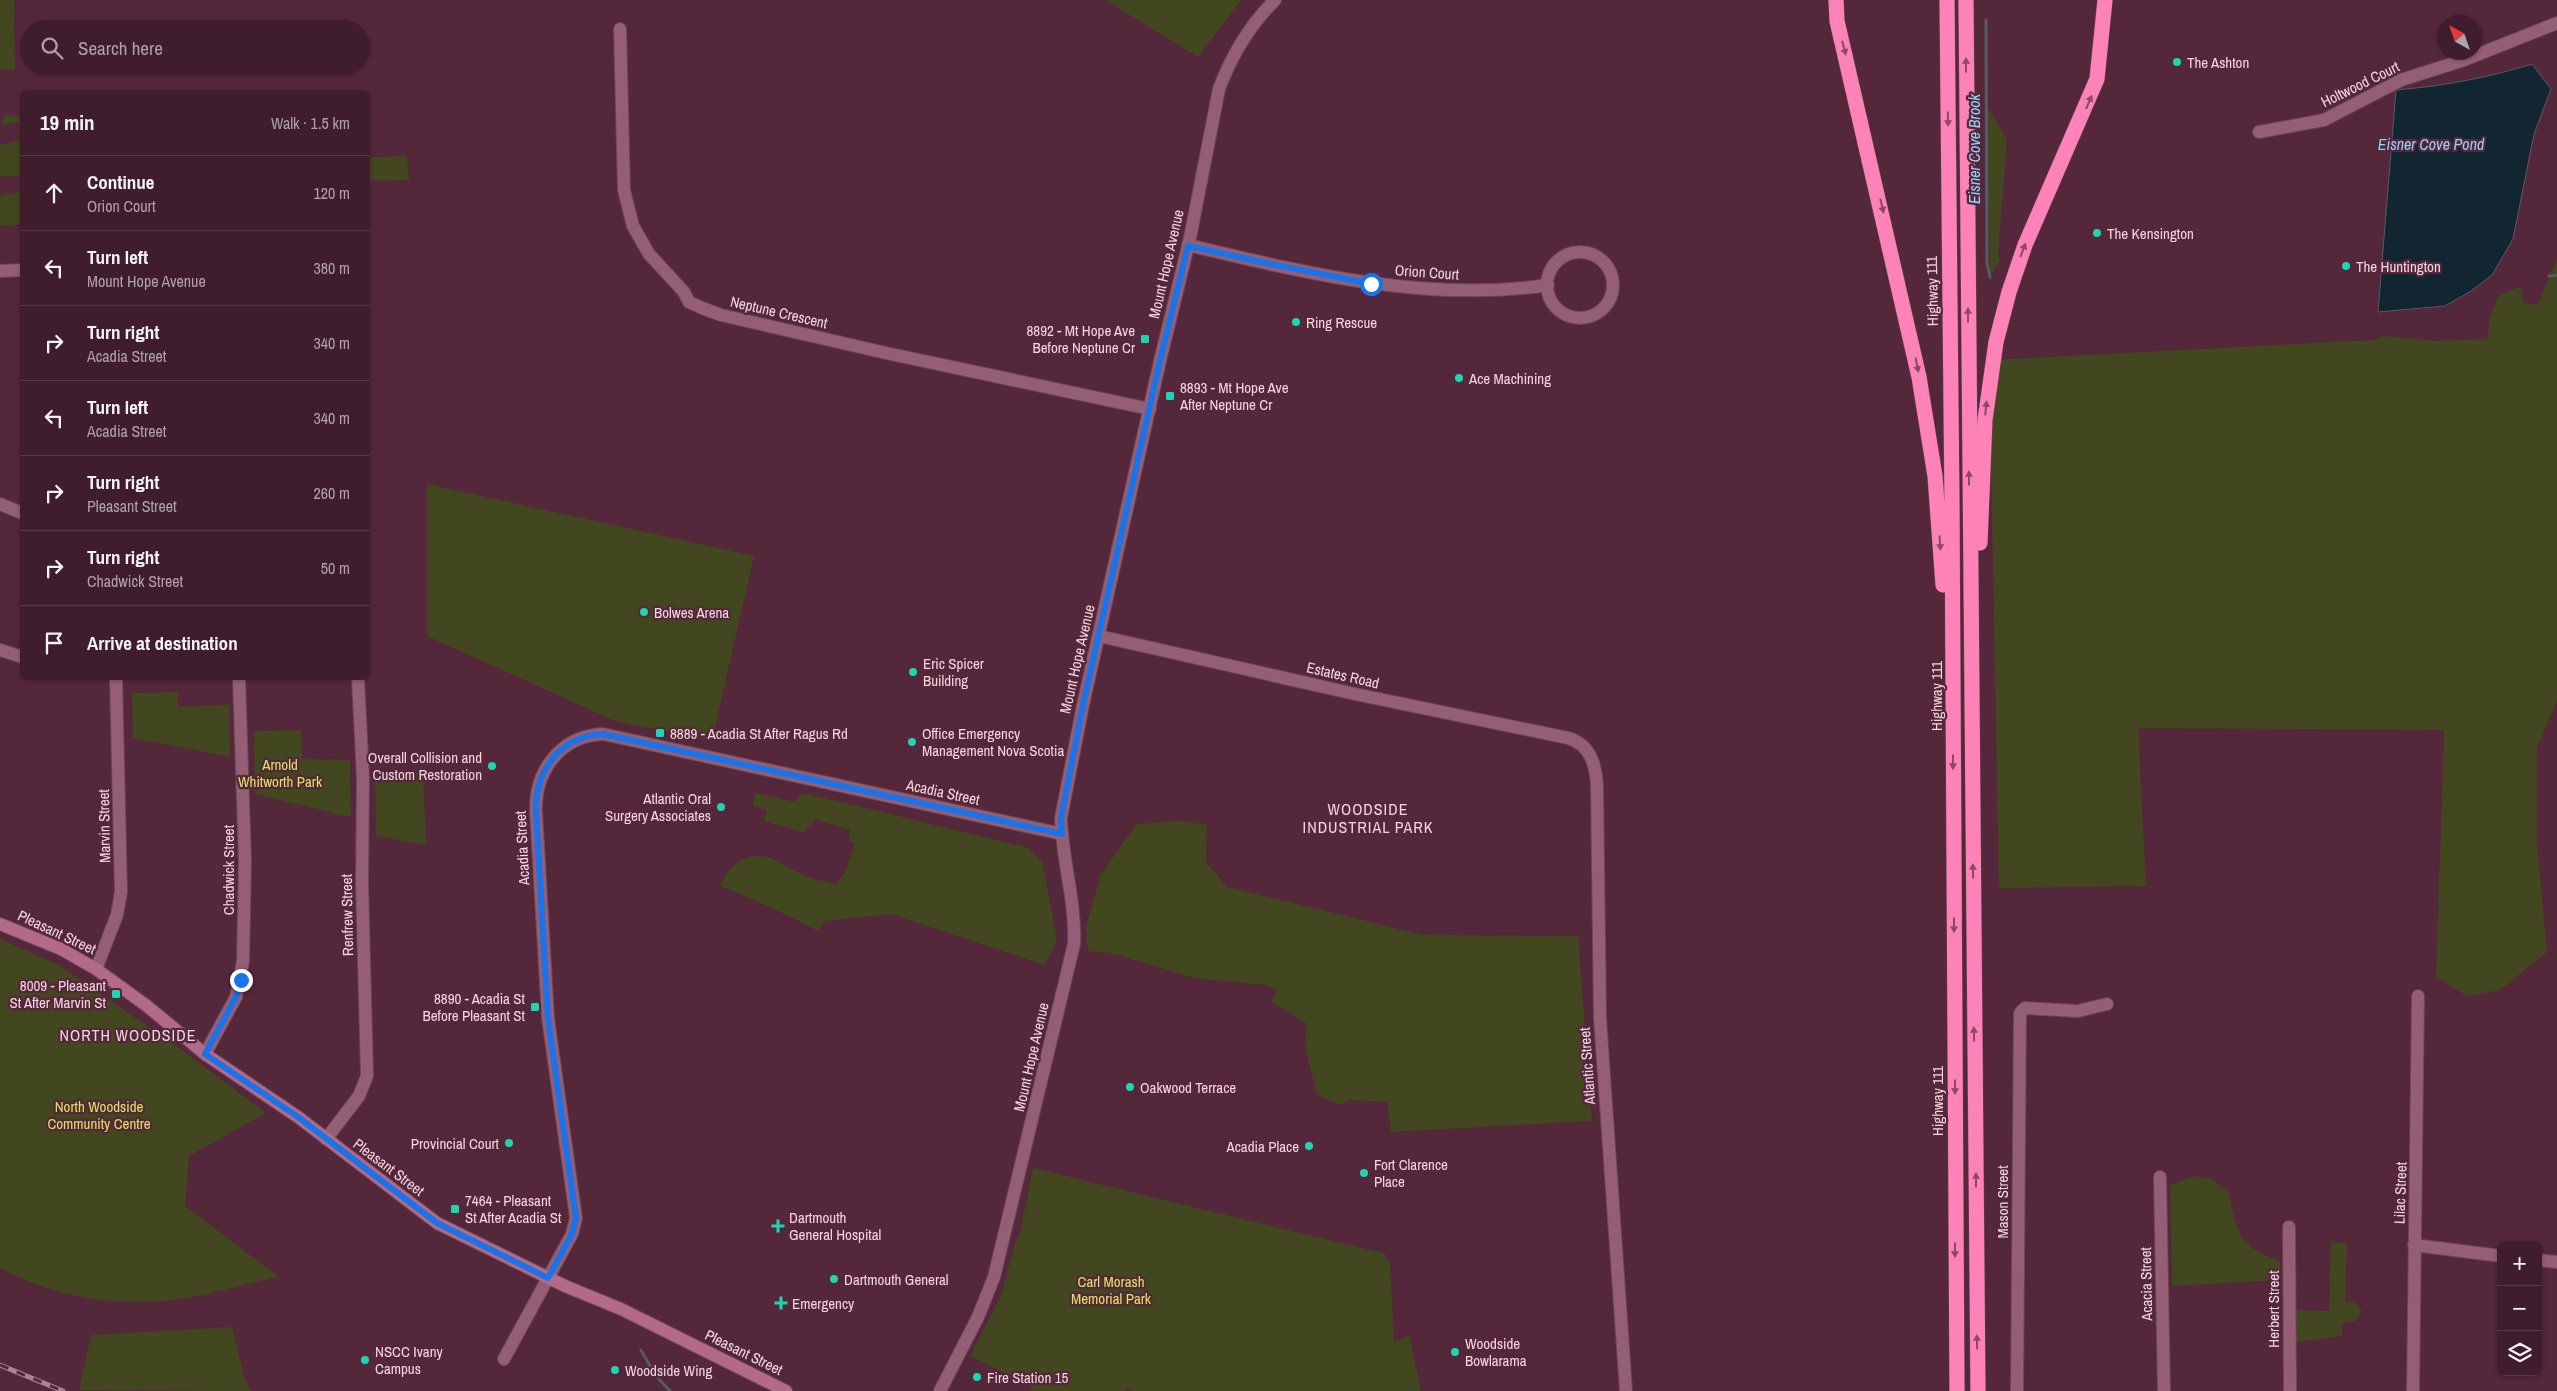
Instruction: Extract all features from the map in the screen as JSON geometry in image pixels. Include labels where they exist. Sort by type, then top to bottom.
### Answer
[{"type":"highway","points":[[1824,0],[1837,21]]},
{"type":"highway","points":[[1836,0],[1837,21],[1882,207],[1923,401],[1938,503],[1948,649],[1947,690],[1953,714]]},
{"type":"highway","name":"Highway 111","points":[[1947,0],[1957,1391]]},
{"type":"highway","points":[[1966,0],[1978,1391]]},
{"type":"highway","points":[[2103,42],[2105,0]]},
{"type":"highway","points":[[1972,841],[1976,792],[1982,475],[1992,367],[2002,317],[2016,268],[2034,222],[2097,79],[2103,42],[2114,0]]},
{"type":"main road","name":"Pleasant Street","points":[[0,924],[61,949],[96,969],[148,1006],[205,1054],[326,1139],[437,1223],[548,1278],[621,1309],[786,1391]]},
{"type":"street","name":"Mount Hope Avenue","points":[[940,1391],[978,1317],[994,1277],[1074,944],[1074,915],[1061,818],[1099,636],[1188,246],[1219,89],[1227,66],[1242,39],[1275,0]]},
{"type":"street","name":"Holtwood Court","points":[[2259,132],[2324,120],[2401,80],[2464,60],[2557,23]]},
{"type":"street","name":"Neptune Crescent","points":[[620,30],[624,190],[627,210],[632,226],[649,254],[684,292],[689,302],[721,315],[814,337],[1150,409]]},
{"type":"street","name":"Orion Court","points":[[1188,246],[1324,276],[1404,288],[1430,290],[1509,290],[1548,285]]},
{"type":"street","points":[[1578,252],[1591,254],[1601,260],[1608,268],[1612,280],[1611,295],[1606,304],[1597,313],[1586,318],[1574,318],[1561,312],[1553,304],[1548,294],[1548,285],[1548,275],[1554,264],[1563,257],[1578,252]]},
{"type":"street","points":[[0,271],[20,270]]},
{"type":"street","points":[[0,504],[20,512]]},
{"type":"street","name":"Estates Road","points":[[1099,636],[1364,696],[1568,738],[1580,743]]},
{"type":"street","points":[[0,650],[20,656]]},
{"type":"street","name":"Marvin Street","points":[[96,969],[117,914],[121,892],[116,680]]},
{"type":"street","name":"Chadwick Street","points":[[205,1054],[236,997],[243,961],[245,852],[239,680]]},
{"type":"street","name":"Renfrew Street","points":[[326,1139],[358,1096],[367,1076],[362,893],[363,778],[358,680]]},
{"type":"street","name":"Acadia Street","points":[[504,1359],[572,1234],[576,1218],[548,1018],[536,811],[537,791],[541,777],[548,764],[563,748],[582,738],[603,734],[1062,834]]},
{"type":"street","name":"Atlantic Street","points":[[1580,743],[1592,756],[1596,771],[1600,1018],[1626,1391]]},
{"type":"street","name":"Lilac Street","points":[[2413,1391],[2418,996]]},
{"type":"street","name":"Mason Street","points":[[2017,1391],[2020,1013],[2025,1008],[2078,1011],[2107,1004]]},
{"type":"street","name":"Acacia Street","points":[[2160,1177],[2164,1391]]},
{"type":"street","name":"Herbert Street","points":[[2289,1227],[2290,1391]]},
{"type":"street","points":[[2414,1245],[2497,1255]]},
{"type":"street","points":[[2542,1260],[2557,1262]]},
{"type":"green space","points":[[0,0],[14,0],[15,70],[0,70]]},
{"type":"green space","points":[[1105,0],[1241,0],[1198,57]]},
{"type":"green space","points":[[1986,105],[2007,139],[1998,254],[2000,260],[1990,277]]},
{"type":"green space","points":[[5,115],[20,116],[20,127],[18,122],[1,125]]},
{"type":"green space","points":[[20,140],[20,177],[0,176],[0,145]]},
{"type":"green space","points":[[407,156],[409,180],[370,181],[370,157]]},
{"type":"green space","points":[[20,187],[20,224],[0,225],[0,196],[19,192]]},
{"type":"green space","points":[[2557,259],[2557,701],[2537,748],[2537,844],[2547,952],[2500,990],[2467,996],[2436,977],[2444,730],[2138,728],[2146,886],[1999,888],[1989,360],[2375,340],[2382,336],[2436,341],[2487,339],[2490,318],[2498,296],[2521,286],[2524,303],[2538,305]]},
{"type":"green space","points":[[427,484],[754,556],[713,736],[705,739],[615,721],[427,636]]},
{"type":"green space","name":"Arnold Whitworth Park","points":[[178,692],[178,706],[229,705],[230,757],[133,738],[132,693]]},
{"type":"green space","name":"Arnold Whitworth Park","points":[[301,730],[302,759],[350,760],[351,817],[255,794],[254,731]]},
{"type":"green space","points":[[423,772],[426,845],[376,836],[375,773]]},
{"type":"green space","points":[[755,793],[795,802],[803,793],[1029,848],[1042,861],[1057,940],[1045,965],[891,914],[825,921],[818,931],[770,907],[720,886],[729,871],[741,860],[757,856],[775,860],[809,877],[836,884],[845,872],[855,844],[849,840],[850,830],[815,819],[804,833],[764,821],[767,810],[753,806]]},
{"type":"green space","points":[[1181,821],[1207,825],[1206,862],[1227,887],[1423,935],[1578,936],[1592,1121],[1391,1132],[1387,1102],[1349,1100],[1340,1105],[1317,1095],[1305,1047],[1307,1024],[1272,1002],[1276,990],[1266,985],[1194,978],[1111,953],[1088,951],[1086,927],[1101,874],[1137,824]]},
{"type":"green space","name":"North Woodside Community Centre","points":[[0,939],[59,965],[182,1050],[266,1113],[189,1156],[185,1206],[279,1277],[168,1301],[119,1302],[94,1299],[46,1288],[0,1268]]},
{"type":"green space","name":"Carl Morash Memorial Park","points":[[1033,1168],[1386,1254],[1387,1260],[1390,1261],[1394,1343],[1409,1335],[1421,1391],[1133,1391],[1127,1388],[1126,1391],[1030,1391],[1032,1386],[970,1356],[1001,1296],[1017,1236],[1020,1234]]},
{"type":"green space","points":[[2195,1176],[2212,1179],[2229,1192],[2234,1218],[2242,1237],[2256,1250],[2280,1261],[2281,1280],[2172,1286],[2170,1185]]},
{"type":"green space","points":[[2331,1243],[2347,1243],[2345,1302],[2355,1303],[2362,1311],[2355,1321],[2342,1323],[2342,1336],[2296,1342],[2295,1310],[2329,1311]]},
{"type":"green space","points":[[232,1327],[244,1376],[251,1391],[79,1390],[91,1335]]},
{"type":"water","name":"Eisner Cove Pond","points":[[2532,64],[2551,89],[2534,134],[2513,239],[2492,275],[2471,291],[2445,306],[2378,312],[2396,90],[2465,81]]},
{"type":"waterway","name":"Eisner Cove Brook","points":[[1986,20],[1987,263],[1990,277]]},
{"type":"waterway","name":"Eisner Cove Brook","points":[[2549,276],[2557,275]]},
{"type":"waterway","points":[[641,1350],[655,1375],[670,1391]]},
{"type":"railway","points":[[0,1365],[63,1391]]},
{"type":"place","name":"The Ashton","points":[[2177,62]]},
{"type":"place","name":"The Kensington","points":[[2097,233]]},
{"type":"place","name":"The Huntington","points":[[2346,266]]},
{"type":"place","name":"Ring Rescue","points":[[1296,322]]},
{"type":"place","name":"8892 - Mt Hope Ave Before Neptune Cr","points":[[1145,339]]},
{"type":"place","name":"Ace Machining","points":[[1459,378]]},
{"type":"place","name":"8893 - Mt Hope Ave After Neptune Cr","points":[[1170,396]]},
{"type":"place","name":"Bolwes Arena","points":[[644,612]]},
{"type":"place","name":"Eric Spicer Building","points":[[913,672]]},
{"type":"place","name":"8889 - Acadia St After Ragus Rd","points":[[660,733]]},
{"type":"place","name":"Office Emergency Management Nova Scotia","points":[[912,742]]},
{"type":"place","name":"Overall Collision and Custom Restoration","points":[[492,766]]},
{"type":"place","name":"Atlantic Oral Surgery Associates","points":[[721,807]]},
{"type":"place","name":"8009 - Pleasant St After Marvin St","points":[[116,994]]},
{"type":"place","name":"8890 - Acadia St Before Pleasant St","points":[[535,1007]]},
{"type":"place","name":"Oakwood Terrace","points":[[1130,1087]]},
{"type":"place","name":"Provincial Court","points":[[509,1143]]},
{"type":"place","name":"Acadia Place","points":[[1309,1146]]},
{"type":"place","name":"Fort Clarence Place","points":[[1364,1173]]},
{"type":"place","name":"7464 - Pleasant St After Acadia St","points":[[455,1209]]},
{"type":"place","name":"Dartmouth General Hospital","points":[[778,1226]]},
{"type":"place","name":"Dartmouth General","points":[[834,1279]]},
{"type":"place","name":"Emergency","points":[[781,1303]]},
{"type":"place","name":"Woodside Bowlarama","points":[[1455,1352]]},
{"type":"place","name":"NSCC Ivany Campus","points":[[365,1360]]},
{"type":"place","name":"Woodside Wing","points":[[615,1370]]},
{"type":"place","name":"Fire Station 15","points":[[977,1377]]},
{"type":"district","name":"WOODSIDE INDUSTRIAL PARK","points":[[1368,818]]},
{"type":"district","name":"NORTH WOODSIDE","points":[[128,1035]]},
{"type":"route","points":[[241,980],[236,997],[205,1054],[298,1117],[437,1223],[472,1238],[548,1278],[572,1234],[576,1218],[548,1018],[536,811],[537,791],[541,777],[552,759],[563,748],[575,741],[588,736],[603,734],[1062,834],[1061,818],[1083,705],[1160,361],[1188,246],[1324,276],[1371,284]]}]
